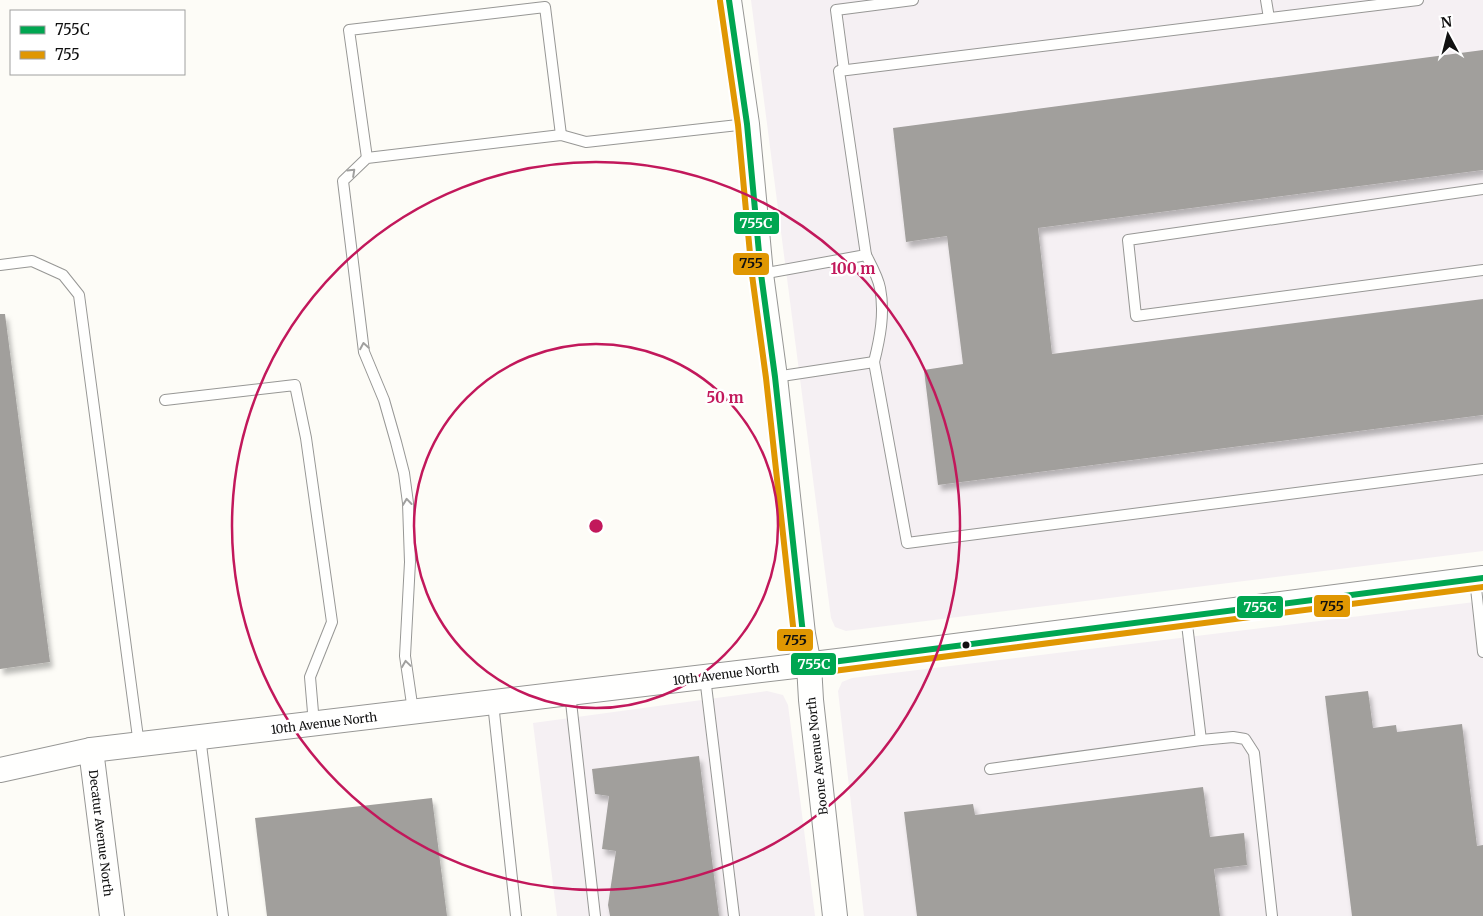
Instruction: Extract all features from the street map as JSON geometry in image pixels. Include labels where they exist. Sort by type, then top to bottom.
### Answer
[{"type":"street","name":"Boone Avenue North","points":[[729,0],[747,124],[803,634],[809,665],[812,709],[835,916]]},
{"type":"street","name":"10th Avenue North","points":[[0,770],[91,750],[809,665],[1479,578]]},
{"type":"street","name":"Decatur Avenue North","points":[[91,750],[112,916]]},
{"type":"lane","points":[[844,70],[836,10],[913,0]]},
{"type":"lane","points":[[1266,0],[1269,18]]},
{"type":"lane","points":[[1418,0],[839,71],[866,255],[880,287],[882,316],[880,338],[874,362],[907,543],[1483,469]]},
{"type":"lane","points":[[367,158],[350,30],[544,8],[561,135]]},
{"type":"lane","points":[[413,712],[405,656],[410,562],[408,503],[404,473],[384,400],[364,352],[342,181],[367,158],[561,135],[586,142],[747,124]]},
{"type":"lane","points":[[1483,189],[1128,240],[1136,316],[1483,270]]},
{"type":"lane","points":[[762,274],[866,255]]},
{"type":"lane","points":[[0,265],[32,261],[63,275],[79,295],[139,745]]},
{"type":"lane","points":[[775,377],[874,362]]},
{"type":"lane","points":[[165,400],[295,385],[306,438],[332,622],[310,677],[314,724]]},
{"type":"lane","points":[[1479,578],[1483,652]]},
{"type":"lane","points":[[1186,616],[1202,740]]},
{"type":"lane","points":[[705,677],[734,916]]},
{"type":"lane","points":[[570,693],[595,916]]},
{"type":"lane","points":[[493,702],[516,916]]},
{"type":"lane","points":[[200,737],[223,916]]},
{"type":"lane","points":[[990,769],[1202,740],[1233,737],[1245,739],[1254,753],[1272,916]]},
{"type":"shaded area","points":[[751,0],[1483,0],[1483,551],[846,631],[835,627],[831,618]]},
{"type":"shaded area","points":[[1483,601],[1483,916],[864,916],[838,691],[842,682],[852,678]]},
{"type":"shaded area","points":[[767,691],[783,695],[788,705],[815,916],[557,916],[533,723]]},
{"type":"building","points":[[1483,50],[1483,170],[1038,228],[1052,354],[1483,299],[1483,415],[938,485],[924,370],[963,364],[947,236],[906,242],[893,128]]},
{"type":"building","points":[[0,314],[5,314],[50,662],[0,669]]},
{"type":"building","points":[[1368,691],[1373,728],[1396,725],[1397,732],[1462,724],[1477,846],[1483,845],[1483,916],[1352,916],[1325,696]]},
{"type":"building","points":[[699,756],[719,916],[610,916],[608,905],[616,851],[602,849],[609,796],[595,794],[592,769]]},
{"type":"building","points":[[1203,787],[1210,837],[1244,833],[1247,865],[1214,869],[1220,916],[917,916],[904,812],[973,804],[975,815]]},
{"type":"building","points":[[432,798],[447,916],[267,916],[255,818]]},
{"type":"transit line","name":"755C","points":[[729,0],[747,124],[761,274],[775,377],[803,634],[809,665],[1483,578]]},
{"type":"transit line","name":"755","points":[[720,1],[738,125],[752,275],[766,378],[794,635],[801,668],[804,672],[810,674],[1483,587]]}]
